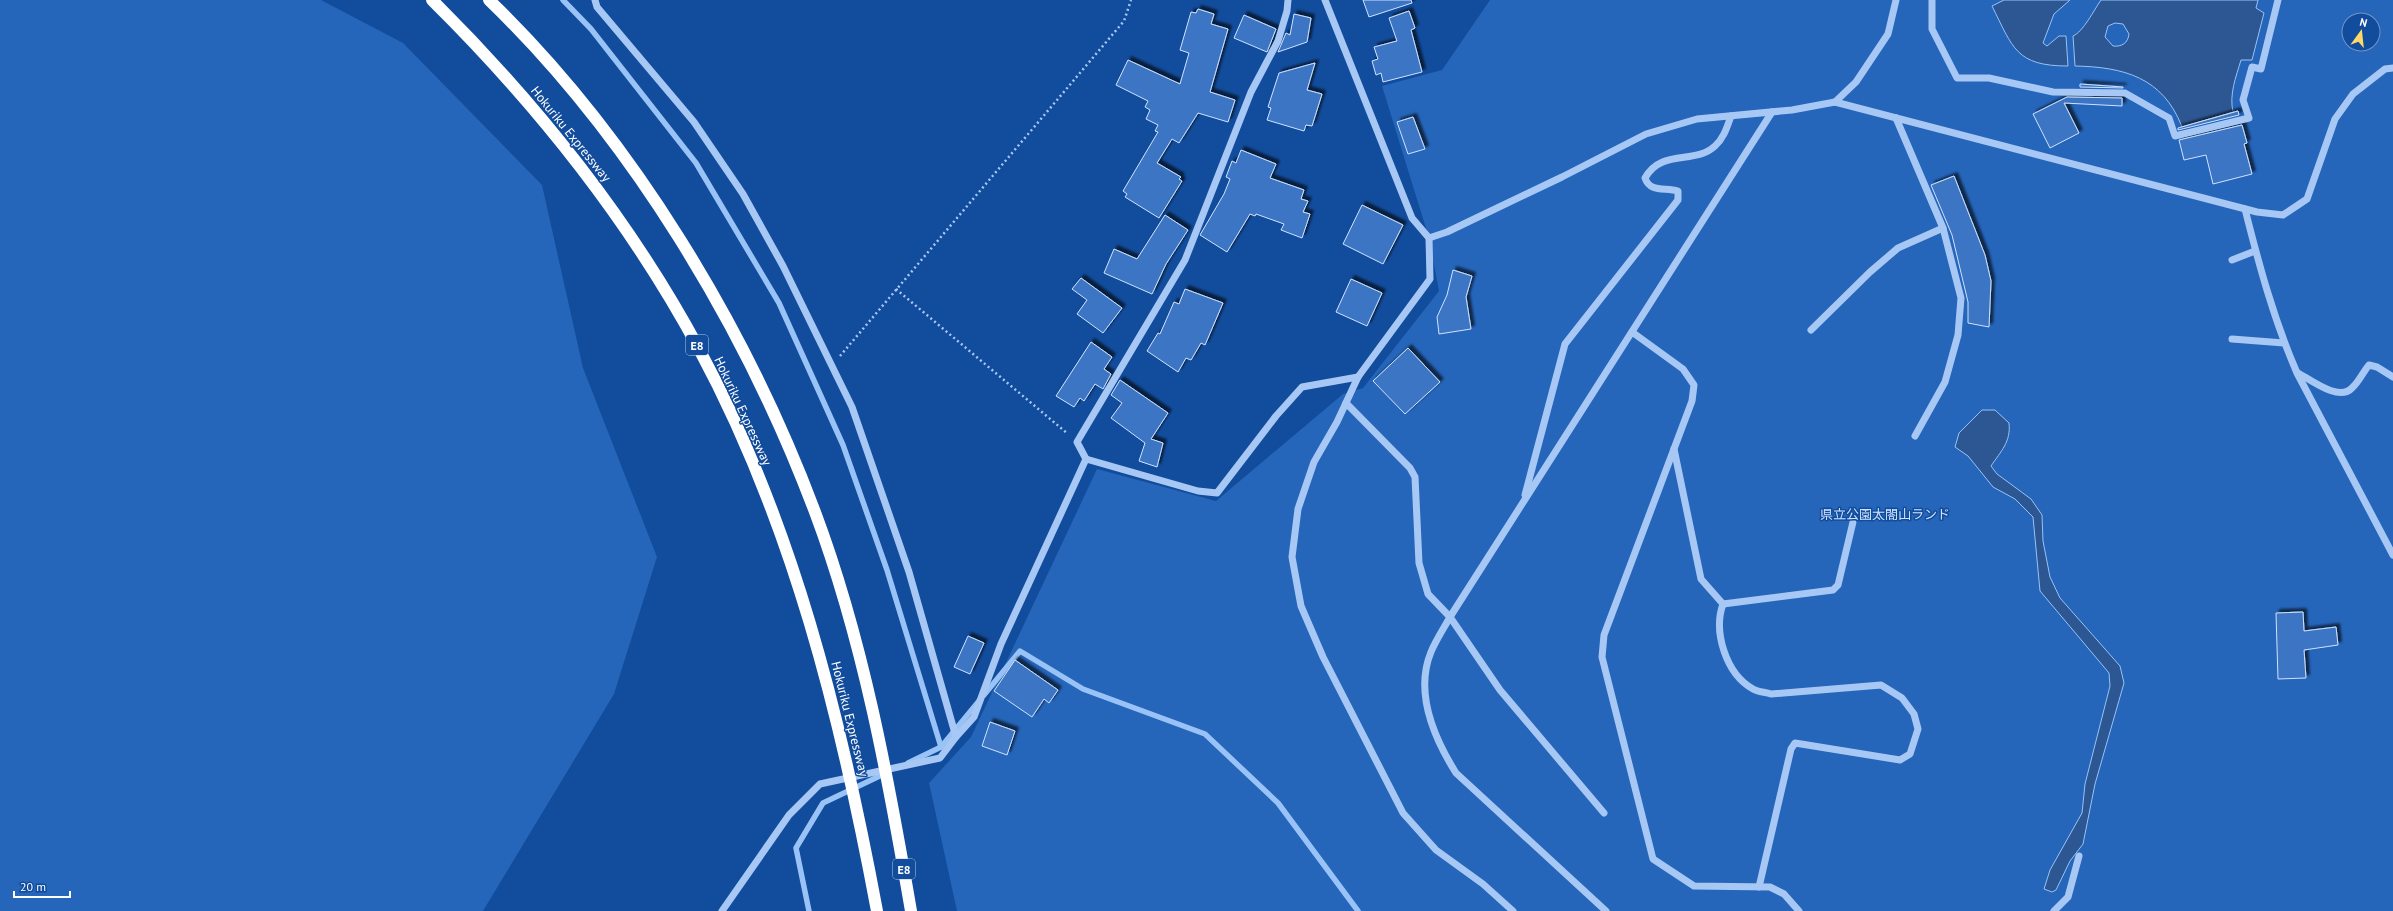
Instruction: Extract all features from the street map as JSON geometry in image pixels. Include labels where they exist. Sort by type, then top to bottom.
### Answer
[{"type":"highway","name":"Hokuriku Expressway","points":[[432,0],[479,47],[539,114],[597,188],[651,268],[699,349],[738,430],[772,511],[800,592],[824,673],[845,754],[863,836],[876,911]]},
{"type":"highway","name":"Hokuriku Expressway","points":[[489,0],[568,87],[627,161],[683,244],[734,331],[778,421],[815,512],[843,598],[880,743],[911,911]]},
{"type":"street","points":[[594,0],[597,7],[694,122],[743,194],[783,266],[831,367],[852,407],[909,572],[956,737]]},
{"type":"street","points":[[1288,0],[1287,11],[1278,40],[1251,92],[1185,260],[1077,442],[1086,459],[1198,491],[1216,492],[1276,416],[1302,387],[1358,377]]},
{"type":"street","points":[[1325,0],[1412,218],[1429,238],[1430,279],[1358,377],[1346,403],[1314,462],[1298,509],[1292,557],[1301,606],[1323,657],[1403,813],[1436,850],[1482,884],[1512,911]]},
{"type":"street","points":[[1834,102],[1856,82],[1888,34],[1896,0]]},
{"type":"street","points":[[1932,0],[1932,28],[1957,78],[1989,78],[2053,92],[2126,93],[2169,118],[2175,136],[2249,118],[2243,100],[2252,67],[2261,69],[2278,0]]},
{"type":"street","points":[[1429,238],[1447,232],[1562,177],[1646,134],[1697,119],[1772,112],[1834,102],[2246,209],[2283,216],[2307,199],[2335,119],[2353,94],[2385,69],[2393,68]]},
{"type":"street","points":[[1606,911],[1456,773],[1442,750],[1428,712],[1425,672],[1431,652],[1450,617],[1772,112]]},
{"type":"street","points":[[1523,503],[1565,344],[1678,200],[1678,191],[1653,188],[1647,184],[1646,178],[1657,163],[1707,152],[1723,138],[1731,116]]},
{"type":"street","points":[[1896,118],[1943,228],[1961,298],[1958,335],[1945,382],[1915,436]]},
{"type":"street","points":[[2246,209],[2255,251],[2284,343],[2297,373],[2393,555]]},
{"type":"street","points":[[1811,330],[1898,248],[1943,228]]},
{"type":"street","points":[[2232,260],[2255,251]]},
{"type":"street","points":[[1632,332],[1683,369],[1694,385],[1692,401],[1604,635],[1602,657],[1653,859],[1694,886],[1770,887],[1784,894],[1799,911]]},
{"type":"street","points":[[2232,339],[2284,343]]},
{"type":"street","points":[[2297,373],[2329,390],[2341,392],[2352,389],[2368,365],[2377,367],[2393,377]]},
{"type":"street","points":[[1346,403],[1410,468],[1415,477],[1419,563],[1428,594],[1450,617],[1500,690],[1604,813]]},
{"type":"street","points":[[1674,449],[1701,579],[1723,604]]},
{"type":"street","points":[[722,911],[789,815],[820,784],[940,758],[974,717],[1001,644],[1086,459]]},
{"type":"street","points":[[1723,604],[1833,590],[1838,585],[1853,522]]},
{"type":"street","points":[[1723,604],[1720,612],[1723,650],[1737,676],[1753,689],[1771,694],[1881,685],[1902,698],[1914,714],[1918,728],[1910,754],[1900,760],[1795,743],[1790,749],[1759,887]]},
{"type":"street","points":[[2054,911],[2068,897],[2079,856]]},
{"type":"path","points":[[831,367],[1124,21],[1132,0]]},
{"type":"path","points":[[896,289],[1077,442]]},
{"type":"green space","points":[[0,0],[321,0],[403,43],[542,185],[583,368],[657,557],[614,694],[483,911],[0,911]]},
{"type":"green space","name":"県立公園太閤山ランド","points":[[1490,0],[2393,0],[2393,911],[957,911],[929,783],[971,737],[1097,469],[1216,501],[1343,394],[1363,388],[1439,291],[1429,238],[1382,86],[1442,70]]},
{"type":"shaded area","points":[[2004,0],[2070,0],[2054,14],[2043,43],[2047,46],[2059,36],[2066,36],[2068,66],[2037,63],[2018,52],[2005,33],[1992,6]]},
{"type":"shaded area","points":[[2101,0],[2258,0],[2256,8],[2264,13],[2252,60],[2241,60],[2235,79],[2232,92],[2233,112],[2182,127],[2174,110],[2164,97],[2152,86],[2139,78],[2109,69],[2075,66],[2073,36],[2081,30]],"holes":[[[2115,23],[2123,24],[2129,34],[2127,40],[2122,45],[2113,46],[2105,37],[2108,26]]]},
{"type":"shaded area","points":[[1982,410],[1995,410],[2009,423],[2007,441],[1991,466],[1997,474],[2031,499],[2042,515],[2043,541],[2050,577],[2060,598],[2120,666],[2124,683],[2095,784],[2083,844],[2070,861],[2056,890],[2052,892],[2044,889],[2050,870],[2082,813],[2085,784],[2110,686],[2109,673],[2040,591],[2033,517],[2015,499],[1993,487],[1968,456],[1955,447],[1959,433]]},
{"type":"building","points":[[1363,0],[1411,0],[1412,3],[1369,17]]},
{"type":"building","points":[[1198,9],[1214,14],[1211,24],[1228,29],[1210,92],[1235,100],[1228,122],[1198,113],[1179,143],[1172,139],[1157,163],[1181,177],[1179,179],[1182,181],[1159,218],[1125,197],[1127,194],[1123,191],[1158,132],[1155,131],[1158,125],[1146,119],[1150,110],[1145,107],[1148,101],[1116,85],[1128,60],[1180,84],[1189,53],[1180,50],[1191,12],[1196,13]]},
{"type":"building","points":[[1409,11],[1415,28],[1411,30],[1422,72],[1383,82],[1381,73],[1376,75],[1372,61],[1378,59],[1374,47],[1397,41],[1389,18]]},
{"type":"building","points":[[1294,14],[1311,18],[1307,42],[1278,52],[1286,33],[1290,35]]},
{"type":"building","points":[[1244,15],[1276,29],[1267,52],[1234,38]]},
{"type":"building","points":[[1315,63],[1307,90],[1322,94],[1312,126],[1306,125],[1304,131],[1267,120],[1271,108],[1268,107],[1279,73]]},
{"type":"building","points":[[2080,84],[2123,87],[2123,88],[2080,87]]},
{"type":"building","points":[[2067,97],[2122,98],[2122,106],[2064,103],[2079,133],[2050,148],[2033,114]]},
{"type":"building","points":[[2238,111],[2239,115],[2178,130],[2178,128]]},
{"type":"building","points":[[1413,117],[1425,149],[1408,154],[1397,122]]},
{"type":"building","points":[[2242,125],[2247,143],[2244,144],[2252,174],[2213,184],[2206,155],[2184,160],[2179,140]]},
{"type":"building","points":[[1241,150],[1276,164],[1270,178],[1304,190],[1301,199],[1308,201],[1303,212],[1310,214],[1302,238],[1281,230],[1284,224],[1256,214],[1255,216],[1250,214],[1227,252],[1200,235],[1224,194],[1230,179],[1226,177],[1232,161],[1236,163]]},
{"type":"building","points":[[1954,176],[1985,255],[1991,281],[1989,327],[1968,323],[1968,302],[1952,235],[1931,185]]},
{"type":"building","points":[[1362,205],[1403,225],[1383,264],[1343,244]]},
{"type":"building","points":[[1165,215],[1188,230],[1166,264],[1152,294],[1104,273],[1114,249],[1137,259]]},
{"type":"building","points":[[1453,270],[1472,276],[1466,297],[1471,329],[1439,334],[1437,317],[1447,295]]},
{"type":"building","points":[[1081,278],[1122,308],[1103,333],[1077,314],[1087,300],[1072,289]]},
{"type":"building","points":[[1351,279],[1382,293],[1367,326],[1336,312]]},
{"type":"building","points":[[1185,289],[1223,303],[1205,345],[1201,343],[1191,360],[1186,358],[1178,372],[1147,351],[1158,333],[1160,334],[1174,302],[1179,304]]},
{"type":"building","points":[[1091,342],[1112,357],[1104,369],[1111,374],[1103,389],[1095,384],[1084,401],[1080,398],[1074,407],[1056,396]]},
{"type":"building","points":[[1408,348],[1440,382],[1405,414],[1373,381]]},
{"type":"building","points":[[1120,380],[1168,413],[1151,439],[1163,443],[1157,467],[1139,461],[1145,443],[1111,418],[1122,403],[1111,395]]},
{"type":"building","points":[[2303,612],[2304,631],[2336,627],[2338,645],[2304,650],[2306,678],[2278,679],[2276,613]]},
{"type":"building","points":[[968,636],[984,643],[970,674],[954,667]]},
{"type":"building","points":[[1015,660],[1058,690],[1049,703],[1044,699],[1032,717],[994,691]]},
{"type":"building","points":[[990,722],[1015,731],[1007,755],[982,746]]},
{"type":"waterway","points":[[563,0],[591,29],[696,163],[779,303],[843,445],[887,570],[941,747]]},
{"type":"waterway","points":[[984,695],[1020,651],[1083,689],[1205,734],[1278,803],[1358,911]]},
{"type":"waterway","points":[[908,763],[941,747],[979,701]]},
{"type":"waterway","points":[[809,911],[796,848],[823,803],[886,773]]}]
